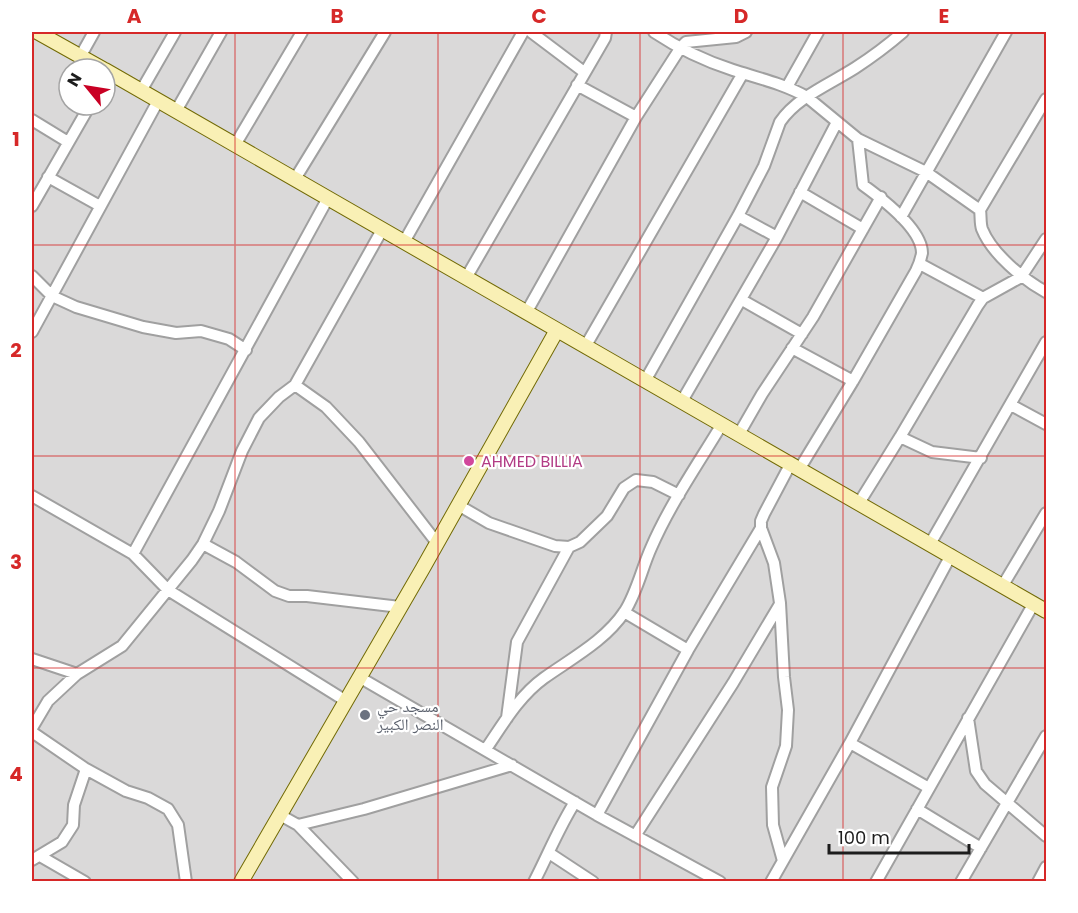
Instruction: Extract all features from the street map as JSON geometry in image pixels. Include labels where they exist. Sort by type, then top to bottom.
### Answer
[{"type":"main road","points":[[37,32],[80,57]]},
{"type":"main road","points":[[117,78],[1047,611]]},
{"type":"main road","points":[[241,882],[557,330]]},
{"type":"street","points":[[80,57],[94,32]]},
{"type":"street","points":[[141,91],[175,32]]},
{"type":"street","points":[[176,111],[221,32]]},
{"type":"street","points":[[235,145],[303,32]]},
{"type":"street","points":[[295,179],[385,32]]},
{"type":"street","points":[[404,242],[523,32]]},
{"type":"street","points":[[531,32],[584,72]]},
{"type":"street","points":[[466,278],[605,38],[606,32]]},
{"type":"street","points":[[654,32],[708,61],[787,87],[807,97],[858,139],[926,172],[981,210]]},
{"type":"street","points":[[526,313],[636,117],[681,47],[689,41],[736,37],[746,32]]},
{"type":"street","points":[[787,87],[818,32]]},
{"type":"street","points":[[645,381],[738,216],[764,166],[780,122],[807,97],[881,51],[903,32]]},
{"type":"street","points":[[901,217],[1006,32]]},
{"type":"street","points":[[585,347],[743,73]]},
{"type":"street","points":[[576,85],[636,117]]},
{"type":"street","points":[[32,333],[158,101]]},
{"type":"street","points":[[1046,101],[981,210],[983,231],[996,250],[1021,277],[1047,292]]},
{"type":"street","points":[[32,206],[83,117]]},
{"type":"street","points":[[32,120],[68,142]]},
{"type":"street","points":[[682,401],[777,237],[837,122]]},
{"type":"street","points":[[783,861],[773,825],[772,787],[786,746],[788,710],[780,603],[774,562],[761,528],[761,521],[853,381],[920,264],[922,253],[918,240],[901,217],[881,197],[862,183],[858,139]]},
{"type":"street","points":[[48,177],[100,206]]},
{"type":"street","points":[[800,192],[863,229]]},
{"type":"street","points":[[739,434],[762,394],[802,334],[881,197]]},
{"type":"street","points":[[134,554],[328,198]]},
{"type":"street","points":[[738,216],[777,237]]},
{"type":"street","points":[[186,882],[178,825],[168,809],[148,798],[126,791],[86,769],[32,730],[48,701],[76,674],[122,646],[203,543],[219,511],[242,451],[260,418],[279,397],[295,385],[382,230]]},
{"type":"street","points":[[859,503],[983,298],[1021,277],[1047,239]]},
{"type":"street","points":[[920,264],[983,298]]},
{"type":"street","points":[[32,276],[52,296],[76,307],[143,327],[176,333],[201,331],[229,339],[246,350]]},
{"type":"street","points":[[742,300],[802,334]]},
{"type":"street","points":[[930,544],[1047,342]]},
{"type":"street","points":[[792,348],[853,381]]},
{"type":"street","points":[[295,385],[326,407],[359,442],[437,543]]},
{"type":"street","points":[[1011,405],[1047,424]]},
{"type":"street","points":[[486,749],[523,697],[542,679],[592,645],[624,612],[639,582],[651,547],[722,424]]},
{"type":"street","points":[[900,437],[932,452],[981,459]]},
{"type":"street","points":[[458,505],[489,523],[532,539],[555,546],[569,546],[580,542],[607,516],[624,488],[636,480],[653,482],[679,495]]},
{"type":"street","points":[[32,496],[134,554],[168,590],[346,701]]},
{"type":"street","points":[[1003,585],[1047,513]]},
{"type":"street","points":[[597,815],[688,650],[761,528]]},
{"type":"street","points":[[203,543],[236,562],[274,591],[289,596],[400,607]]},
{"type":"street","points":[[507,718],[516,642],[569,546]]},
{"type":"street","points":[[771,882],[850,743],[951,555]]},
{"type":"street","points":[[635,837],[734,683],[780,603]]},
{"type":"street","points":[[876,882],[1034,603]]},
{"type":"street","points":[[624,612],[688,650]]},
{"type":"street","points":[[32,659],[76,674]]},
{"type":"street","points":[[359,677],[635,837],[720,882]]},
{"type":"street","points":[[968,718],[976,771],[985,784],[1047,836]]},
{"type":"street","points":[[961,882],[1047,736]]},
{"type":"street","points":[[850,743],[928,788]]},
{"type":"street","points":[[298,825],[364,809],[512,765]]},
{"type":"street","points":[[36,858],[62,842],[73,825],[74,805],[86,769]]},
{"type":"street","points":[[534,882],[561,824],[575,802]]},
{"type":"street","points":[[917,808],[981,848]]},
{"type":"street","points":[[280,815],[298,825],[353,882]]},
{"type":"street","points":[[549,853],[593,882]]},
{"type":"street","points":[[36,858],[82,881]]},
{"type":"street","points":[[1038,882],[1047,867]]},
{"type":"shaded area","points":[[32,32],[1046,32],[1046,881],[32,881]]},
{"type":"place","name":"AHMED BILLIA","points":[[469,461]]},
{"type":"place","name":"مسجد حي النصر الكبير","points":[[365,715]]}]
